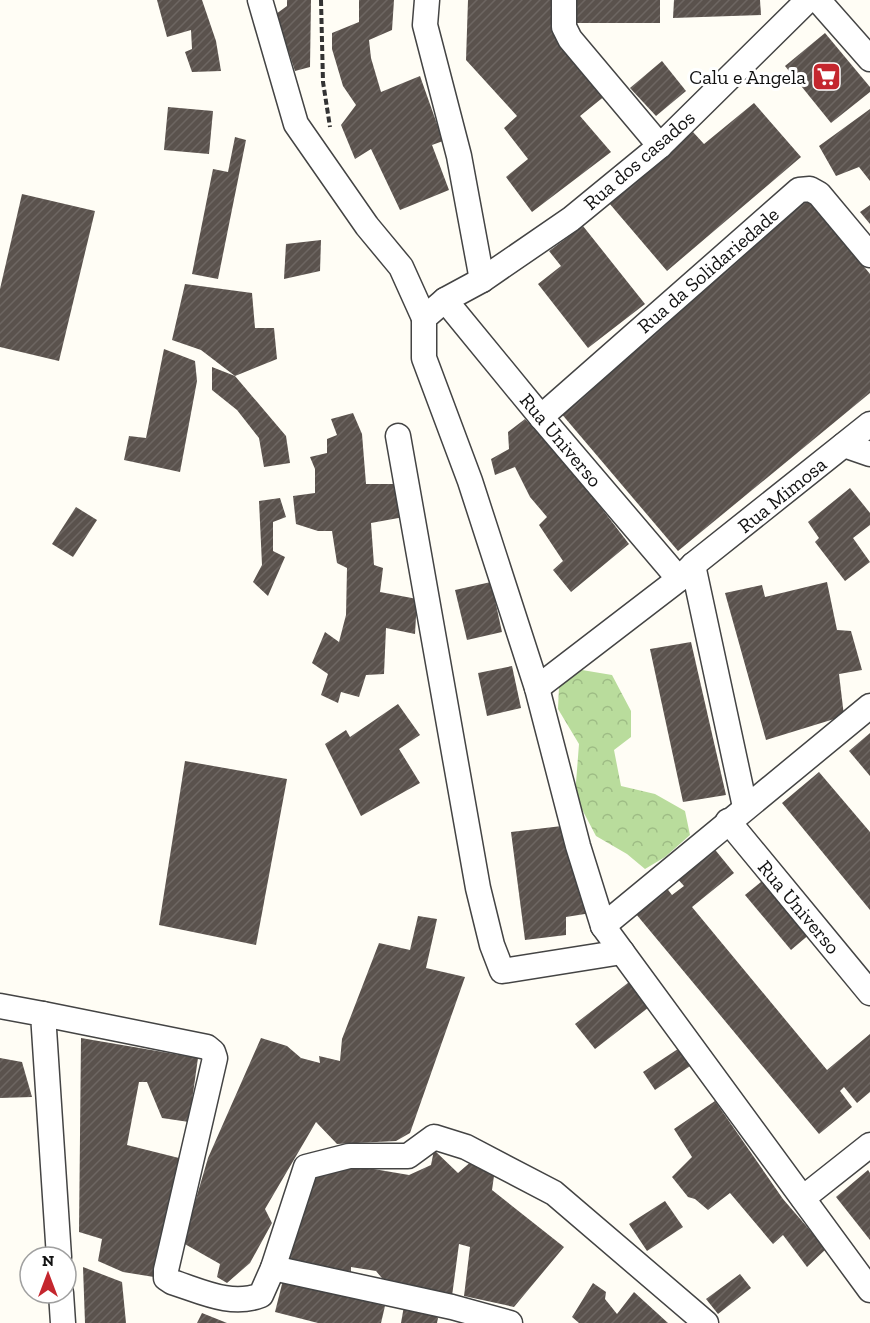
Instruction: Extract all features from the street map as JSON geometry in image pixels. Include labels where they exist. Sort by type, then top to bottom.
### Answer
[{"type":"street","points":[[260,0],[296,124],[367,226],[401,267],[424,318],[424,358],[470,482],[537,688],[578,846],[603,926],[870,1290]]},
{"type":"street","points":[[427,0],[425,25],[459,156],[482,280]]},
{"type":"street","points":[[564,0],[564,27],[570,39],[660,146]]},
{"type":"street","name":"Rua dos casados","points":[[424,318],[445,300],[482,280],[571,219],[660,146],[808,0]]},
{"type":"street","points":[[818,0],[870,59]]},
{"type":"street","name":"Rua da Solidariedade","points":[[541,417],[799,190],[810,189],[819,194],[870,255]]},
{"type":"street","name":"Rua Universo","points":[[445,300],[541,417],[686,572],[736,814],[870,993]]},
{"type":"street","name":"Rua Mimosa","points":[[537,688],[870,424]]},
{"type":"street","points":[[398,436],[478,888],[492,945],[502,971],[622,952]]},
{"type":"street","points":[[844,445],[870,454]]},
{"type":"street","points":[[603,926],[736,814],[870,706]]},
{"type":"street","points":[[0,1006],[207,1047],[213,1052],[215,1058],[166,1270],[166,1278],[172,1282],[231,1300],[248,1300],[261,1295],[273,1268],[306,1167],[349,1156],[408,1156],[434,1137],[466,1147],[554,1193],[706,1323]]},
{"type":"street","points":[[43,1014],[58,1245]]},
{"type":"street","points":[[803,1198],[868,1150]]},
{"type":"street","points":[[273,1268],[452,1307],[510,1323]]},
{"type":"street","points":[[62,1305],[63,1323]]},
{"type":"path","points":[[321,0],[323,82],[331,139]]},
{"type":"green space","points":[[582,670],[612,675],[631,711],[631,737],[614,750],[621,786],[655,794],[685,811],[690,835],[665,857],[645,869],[627,854],[596,836],[575,796],[579,744],[558,709],[559,687]]},
{"type":"building","points":[[157,0],[202,0],[216,41],[221,71],[192,72],[185,52],[192,49],[191,30],[167,37]]},
{"type":"building","points":[[287,0],[311,0],[310,67],[295,71],[276,14],[287,6]]},
{"type":"building","points":[[359,0],[394,0],[392,30],[369,40],[371,58],[381,92],[420,76],[443,141],[432,145],[449,190],[400,210],[371,149],[355,159],[341,125],[356,105],[343,86],[332,49],[332,33],[359,22]]},
{"type":"building","points":[[468,0],[551,0],[551,27],[606,95],[580,116],[611,152],[532,212],[506,177],[528,159],[504,128],[517,116],[466,60]]},
{"type":"building","points":[[573,0],[660,0],[660,23],[573,23]]},
{"type":"building","points":[[674,0],[760,0],[761,15],[673,18]]},
{"type":"building","name":"Calu e Angela","points":[[825,33],[870,87],[870,92],[831,123],[785,66]]},
{"type":"building","points":[[662,61],[686,91],[656,116],[630,88]]},
{"type":"building","points":[[754,103],[801,157],[667,271],[609,203],[693,132],[704,144]]},
{"type":"building","points":[[168,107],[213,111],[209,154],[164,150]]},
{"type":"building","points":[[870,109],[870,181],[859,167],[836,176],[819,146]]},
{"type":"building","points":[[235,137],[246,140],[218,279],[192,274],[213,169],[228,172]]},
{"type":"building","points":[[22,194],[95,211],[59,361],[0,347],[0,289]]},
{"type":"building","points":[[808,198],[870,274],[870,393],[678,551],[560,412]]},
{"type":"building","points":[[870,205],[870,224],[860,212]]},
{"type":"building","points":[[583,226],[645,304],[588,348],[538,284],[561,266],[549,251]]},
{"type":"building","points":[[321,240],[320,271],[284,279],[286,244]]},
{"type":"building","points":[[185,284],[252,293],[255,328],[274,328],[277,359],[235,376],[201,350],[172,340]]},
{"type":"building","points":[[164,349],[195,361],[197,381],[180,472],[124,460],[129,436],[146,438]]},
{"type":"building","points":[[212,367],[235,376],[286,436],[290,463],[264,467],[259,438],[237,410],[212,390]]},
{"type":"building","points":[[353,413],[362,434],[366,484],[399,484],[404,517],[371,523],[374,565],[383,568],[380,592],[417,599],[415,634],[386,628],[384,674],[366,675],[359,697],[341,692],[338,703],[321,695],[328,674],[312,663],[325,632],[339,642],[346,615],[347,568],[337,563],[332,531],[318,531],[296,524],[293,496],[315,493],[315,469],[310,457],[327,453],[327,439],[337,435],[331,419]]},
{"type":"building","points":[[525,419],[569,466],[629,544],[571,592],[553,570],[563,561],[539,525],[547,517],[530,497],[515,467],[495,475],[491,459],[509,449],[508,432]]},
{"type":"building","points":[[850,488],[870,513],[870,525],[853,538],[870,562],[845,581],[815,542],[819,538],[808,522]]},
{"type":"building","points":[[280,498],[286,517],[273,522],[273,551],[285,557],[268,596],[253,582],[262,565],[259,501]]},
{"type":"building","points":[[76,507],[97,520],[73,557],[52,544]]},
{"type":"building","points":[[491,582],[502,632],[467,640],[455,590]]},
{"type":"building","points":[[827,582],[837,630],[851,631],[862,670],[839,674],[844,716],[766,740],[725,593],[762,585],[765,597]]},
{"type":"building","points":[[691,642],[726,795],[683,802],[650,649]]},
{"type":"building","points":[[512,666],[521,708],[487,716],[478,673]]},
{"type":"building","points":[[398,704],[420,735],[399,749],[420,783],[361,816],[325,744],[346,730],[350,737]]},
{"type":"building","points":[[870,733],[870,776],[849,751]]},
{"type":"building","points":[[185,761],[287,779],[256,945],[159,925]]},
{"type":"building","points":[[819,772],[870,832],[870,910],[782,803]]},
{"type":"building","points":[[562,826],[591,913],[566,917],[566,935],[525,940],[511,832]]},
{"type":"building","points":[[712,846],[734,873],[692,907],[827,1070],[870,1034],[870,1092],[857,1103],[844,1087],[840,1091],[852,1107],[819,1134],[631,908],[662,882],[672,895],[684,886],[675,876]]},
{"type":"building","points":[[766,878],[811,933],[791,950],[745,895]]},
{"type":"building","points":[[418,916],[437,919],[426,968],[465,977],[410,1133],[396,1141],[337,1144],[316,1122],[265,1209],[272,1223],[250,1263],[227,1283],[217,1277],[220,1264],[183,1243],[208,1158],[261,1038],[287,1046],[301,1058],[320,1063],[319,1056],[340,1061],[342,1039],[379,943],[410,950]]},
{"type":"building","points":[[633,979],[653,1004],[595,1049],[575,1024]]},
{"type":"building","points":[[81,1038],[198,1058],[189,1122],[162,1118],[147,1082],[139,1082],[127,1145],[179,1158],[178,1192],[154,1277],[123,1272],[98,1261],[102,1239],[79,1232]]},
{"type":"building","points":[[684,1045],[696,1062],[655,1090],[643,1072]]},
{"type":"building","points":[[0,1058],[22,1062],[32,1097],[0,1098]]},
{"type":"building","points":[[715,1101],[783,1199],[826,1249],[807,1267],[783,1235],[773,1244],[730,1193],[708,1210],[695,1199],[688,1197],[672,1177],[692,1157],[674,1129]]},
{"type":"building","points":[[434,1150],[458,1173],[473,1160],[494,1176],[492,1190],[564,1247],[514,1307],[464,1296],[470,1247],[459,1244],[452,1296],[386,1283],[376,1271],[351,1267],[351,1275],[286,1260],[303,1199],[318,1172],[350,1165],[409,1175],[431,1165]]},
{"type":"building","points":[[868,1170],[870,1173],[870,1240],[836,1197]]},
{"type":"building","points":[[665,1201],[683,1227],[647,1251],[629,1224]]},
{"type":"building","points":[[83,1267],[122,1282],[126,1323],[85,1323]]},
{"type":"building","points":[[740,1274],[751,1288],[718,1314],[706,1299]]},
{"type":"building","points":[[283,1280],[385,1306],[381,1323],[318,1323],[275,1312]]},
{"type":"building","points":[[593,1283],[606,1292],[605,1299],[617,1314],[634,1292],[668,1323],[579,1323],[572,1317]]},
{"type":"building","points":[[404,1306],[433,1312],[438,1318],[437,1323],[401,1323]]},
{"type":"building","points":[[202,1313],[227,1323],[197,1323]]},
{"type":"place","name":"Calu e Angela","points":[[827,77]]}]
